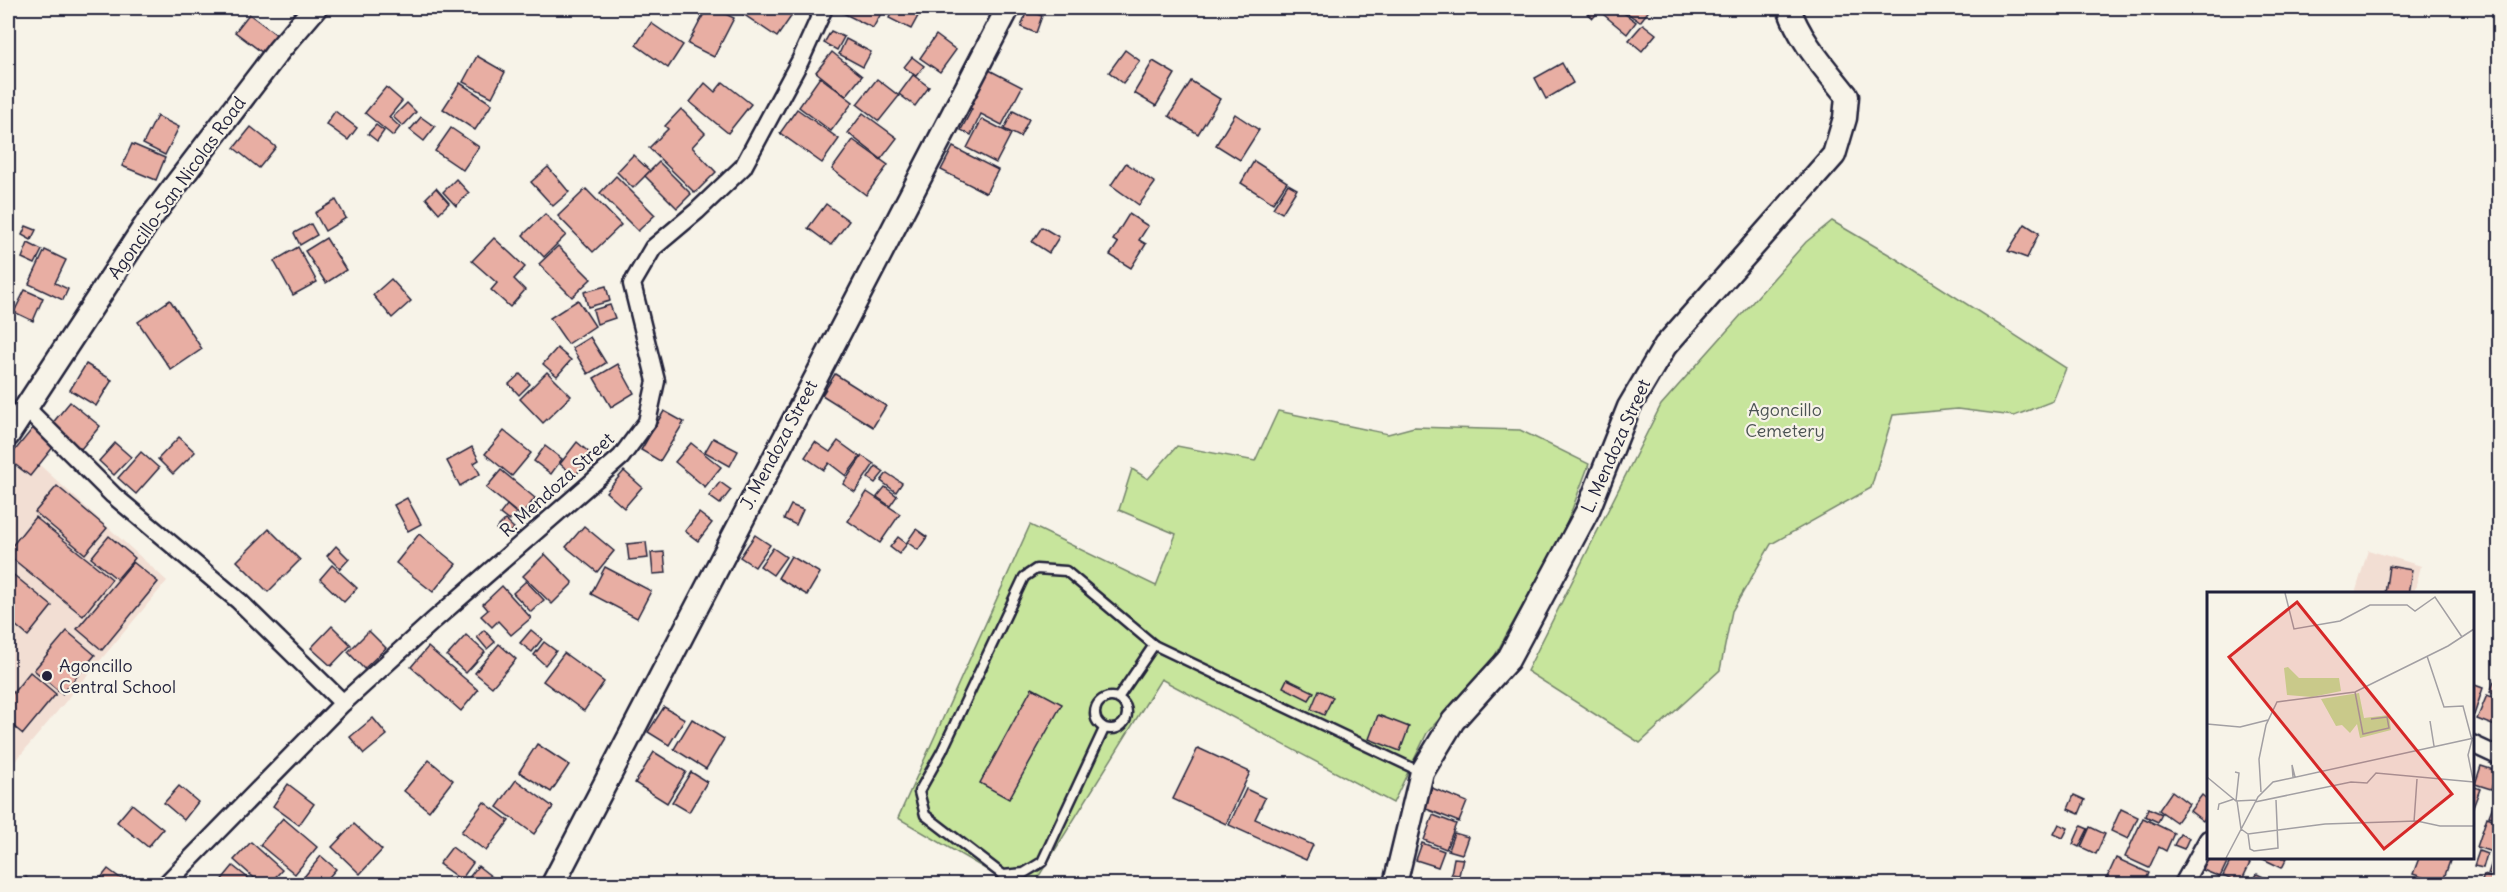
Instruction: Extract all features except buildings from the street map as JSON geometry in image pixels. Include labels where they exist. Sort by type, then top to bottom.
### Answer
[{"type":"main road","name":"Agoncillo-San Nicolas Road","points":[[8,435],[149,220],[279,50],[315,8]]},
{"type":"main road","name":"J. Mendoza Street","points":[[553,885],[1008,8]]},
{"type":"main road","name":"L. Mendoza Street","points":[[1395,885],[1422,772],[1453,721],[1508,660],[1588,510],[1629,407],[1665,346],[1834,155],[1845,118],[1847,96],[1819,59],[1792,18],[1789,8]]},
{"type":"street","name":"R. Mendoza Street","points":[[166,885],[343,703],[621,457],[647,422],[656,381],[632,284],[653,248],[697,211],[743,167],[800,61],[824,8]]},
{"type":"street","points":[[26,408],[114,495],[239,601],[343,703]]},
{"type":"street","points":[[2474,745],[2499,757]]},
{"type":"street","points":[[2183,885],[2207,841]]},
{"type":"lane","points":[[1104,729],[1042,862],[1024,873],[1003,875],[925,814],[919,792],[942,751],[1024,577],[1036,568],[1066,571],[1154,645],[1422,772]]},
{"type":"lane","points":[[1118,698],[1154,645]]},
{"type":"lane","points":[[1107,697],[1118,698],[1126,705],[1128,715],[1124,724],[1115,730],[1104,729],[1096,722],[1094,712],[1098,702],[1107,697]]},
{"type":"shaded area","name":"Agoncillo Central School","points":[[31,457],[167,581],[8,770],[8,476]]},
{"type":"shaded area","points":[[2368,550],[2421,566],[2414,592],[2356,592]]},
{"type":"green space","name":"Agoncillo Cemetery","points":[[1832,221],[1895,258],[2066,368],[2053,401],[2014,416],[1957,409],[1893,415],[1871,488],[1771,544],[1732,611],[1720,670],[1640,743],[1527,671],[1661,405],[1806,242]]},
{"type":"green space","points":[[1278,411],[1388,434],[1414,427],[1520,430],[1589,464],[1564,531],[1494,657],[1427,733],[1393,803],[1161,679],[1034,884],[1011,884],[898,818],[1030,525],[1156,586],[1176,534],[1119,510],[1132,469],[1148,479],[1177,446],[1255,461]]},
{"type":"place","name":"Agoncillo Central School","points":[[47,676]]}]
